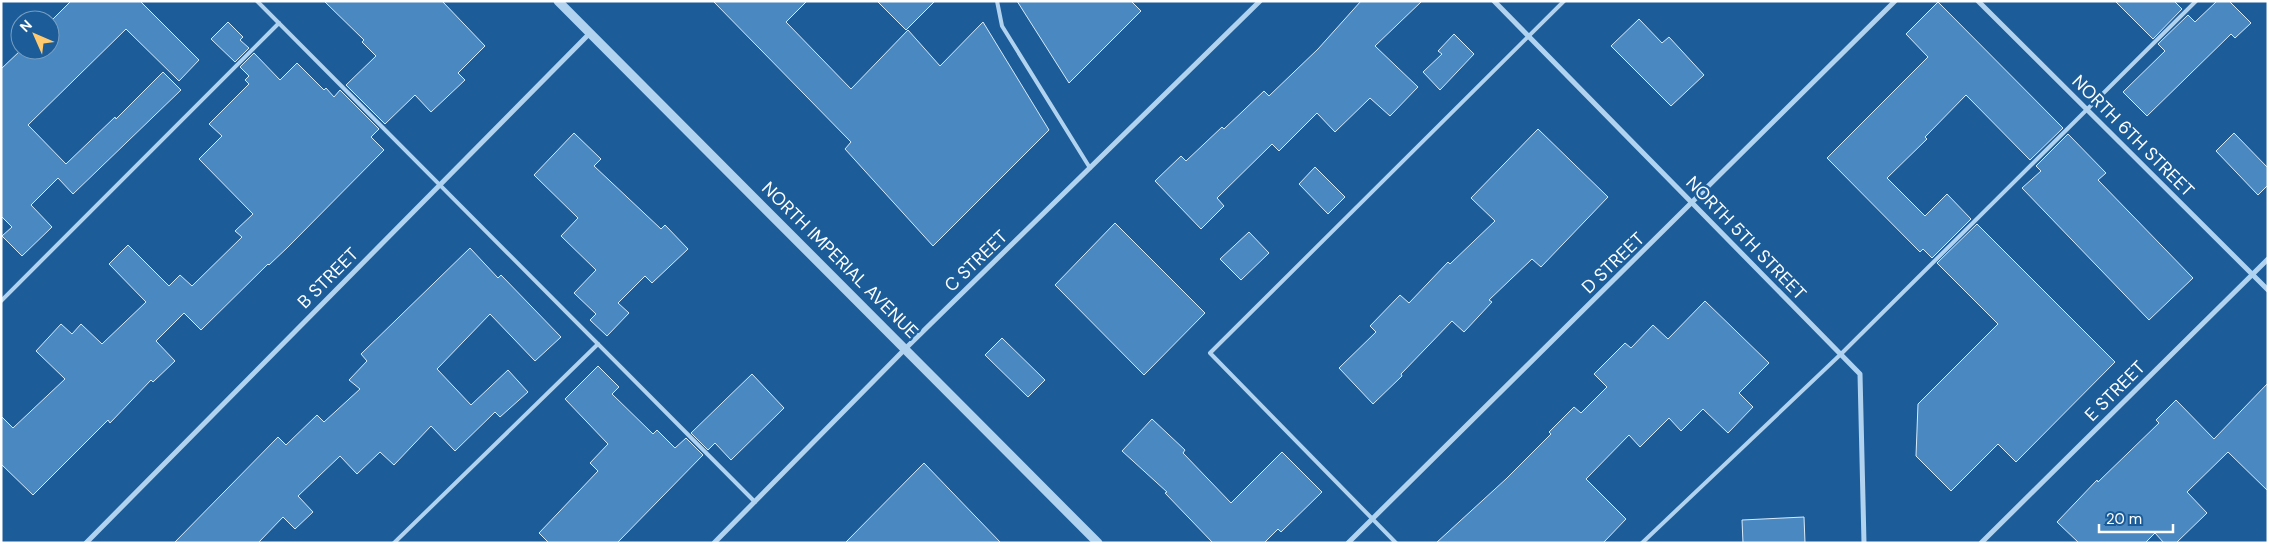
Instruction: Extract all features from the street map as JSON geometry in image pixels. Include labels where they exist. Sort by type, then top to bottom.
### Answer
[{"type":"street","name":"NORTH IMPERIAL AVENUE","points":[[558,1],[1098,543]]},
{"type":"street","name":"C STREET","points":[[714,543],[905,349],[1260,1]]},
{"type":"street","name":"NORTH 5TH STREET","points":[[1494,1],[1860,374],[1864,543]]},
{"type":"street","name":"D STREET","points":[[1348,543],[1693,204],[1895,1]]},
{"type":"street","name":"NORTH 6TH STREET","points":[[1978,1],[2268,290]]},
{"type":"street","name":"B STREET","points":[[86,543],[590,32]]},
{"type":"street","name":"E STREET","points":[[1981,543],[2268,259]]},
{"type":"lane","points":[[257,1],[755,502]]},
{"type":"lane","points":[[997,1],[1002,26],[1090,168]]},
{"type":"lane","points":[[1396,543],[1210,353],[1564,1]]},
{"type":"lane","points":[[1642,543],[1841,354],[2196,1]]},
{"type":"lane","points":[[1,301],[279,24]]},
{"type":"lane","points":[[394,543],[598,344]]},
{"type":"building","points":[[71,1],[140,1],[199,60],[179,81],[126,29],[28,125],[66,164],[115,117],[116,119],[163,72],[181,90],[73,194],[58,178],[31,205],[52,227],[22,256],[2,236],[12,227],[1,216],[1,69],[10,60],[60,60],[60,12]]},
{"type":"building","points":[[324,1],[442,1],[485,46],[458,73],[465,80],[431,112],[415,95],[385,124],[346,85],[376,56],[362,42],[364,40]]},
{"type":"building","points":[[713,1],[807,1],[786,22],[851,89],[908,30],[940,66],[983,22],[1049,130],[933,246],[845,149],[851,142]]},
{"type":"building","points":[[877,1],[935,1],[906,30]]},
{"type":"building","points":[[1017,1],[1131,1],[1141,11],[1069,83]]},
{"type":"building","points":[[1361,1],[1422,1],[1375,46],[1418,87],[1390,116],[1370,98],[1335,132],[1317,113],[1279,151],[1272,144],[1217,198],[1224,206],[1201,229],[1155,181],[1181,156],[1186,161],[1222,127],[1224,129],[1264,91],[1269,96],[1318,49]]},
{"type":"building","points":[[2115,1],[2174,1],[2182,9],[2153,39]]},
{"type":"building","points":[[2217,1],[2229,1],[2251,23],[2235,38],[2231,34],[2147,116],[2123,92],[2165,51],[2158,44],[2188,15],[2195,22]]},
{"type":"building","points":[[1938,2],[2063,128],[2030,160],[1966,95],[1925,137],[1927,139],[1887,178],[1925,216],[1947,194],[1971,219],[1932,258],[1923,249],[1920,252],[1827,158],[1928,57],[1906,34]]},
{"type":"building","points":[[1639,19],[1662,43],[1669,37],[1704,75],[1671,106],[1611,46]]},
{"type":"building","points":[[228,22],[243,37],[240,40],[249,48],[235,62],[211,39]]},
{"type":"building","points":[[1454,34],[1474,54],[1440,90],[1423,72],[1442,54],[1438,51]]},
{"type":"building","points":[[254,53],[280,80],[297,63],[324,90],[326,88],[334,97],[340,90],[379,129],[371,137],[384,150],[288,247],[268,264],[201,330],[184,313],[156,341],[175,361],[153,382],[151,380],[110,423],[108,420],[33,495],[1,464],[1,416],[13,428],[65,379],[36,351],[61,324],[72,334],[81,324],[102,344],[146,302],[109,264],[128,245],[169,286],[180,275],[192,286],[242,237],[235,231],[253,214],[199,159],[222,136],[209,124],[249,84],[245,80],[249,76],[240,67]]},
{"type":"building","points":[[1538,129],[1608,197],[1541,267],[1532,259],[1489,300],[1492,302],[1464,332],[1452,321],[1401,374],[1402,376],[1373,404],[1339,368],[1376,332],[1370,326],[1400,295],[1409,303],[1448,262],[1450,264],[1495,221],[1471,198]]},
{"type":"building","points":[[574,133],[601,159],[594,166],[661,229],[665,225],[688,249],[652,283],[645,276],[618,303],[629,313],[607,336],[590,320],[596,314],[574,293],[596,270],[561,236],[578,218],[534,175]]},
{"type":"building","points":[[2234,133],[2268,168],[2268,185],[2258,195],[2216,151]]},
{"type":"building","points":[[2068,134],[2106,173],[2098,180],[2193,278],[2149,320],[2022,188],[2041,171],[2036,166]]},
{"type":"building","points":[[1315,167],[1345,197],[1328,214],[1299,184]]},
{"type":"building","points":[[1115,223],[1205,313],[1144,375],[1055,285]]},
{"type":"building","points":[[1977,224],[2115,362],[2016,462],[1998,444],[1951,491],[1916,456],[1918,404],[1998,324],[1937,263]]},
{"type":"building","points":[[1249,232],[1269,253],[1241,280],[1220,259]]},
{"type":"building","points":[[470,248],[498,278],[501,275],[561,337],[535,361],[490,314],[437,369],[471,405],[508,370],[528,392],[500,417],[495,412],[455,451],[431,426],[394,465],[380,452],[357,474],[340,456],[298,496],[313,512],[295,529],[283,517],[258,543],[174,543],[278,437],[286,445],[317,415],[324,422],[360,389],[349,380],[367,361],[361,354]]},
{"type":"building","points":[[1705,301],[1769,363],[1739,393],[1753,407],[1728,433],[1703,409],[1681,431],[1669,418],[1640,447],[1629,435],[1586,479],[1626,519],[1603,543],[1436,543],[1506,479],[1551,434],[1549,432],[1574,407],[1581,413],[1607,387],[1594,374],[1625,343],[1631,348],[1653,325],[1668,339]]},
{"type":"building","points":[[1002,338],[1045,380],[1028,397],[985,355]]},
{"type":"building","points":[[598,366],[619,387],[612,394],[653,434],[657,430],[675,448],[686,438],[703,455],[617,543],[549,543],[539,533],[598,471],[590,463],[608,444],[565,399]]},
{"type":"building","points":[[752,374],[784,408],[731,460],[715,443],[708,450],[691,433]]},
{"type":"building","points":[[2268,383],[2268,491],[2228,452],[2187,492],[2207,513],[2176,543],[2164,543],[2155,533],[2145,543],[2079,543],[2057,522],[2097,480],[2098,482],[2159,423],[2156,420],[2176,400],[2214,439]]},
{"type":"building","points":[[1152,419],[1185,450],[1183,453],[1231,503],[1282,452],[1322,492],[1281,532],[1278,529],[1264,543],[1213,543],[1165,493],[1167,492],[1122,451]]},
{"type":"building","points":[[924,463],[1001,543],[845,543]]},
{"type":"building","points":[[1804,517],[1805,543],[1743,543],[1742,520]]}]
